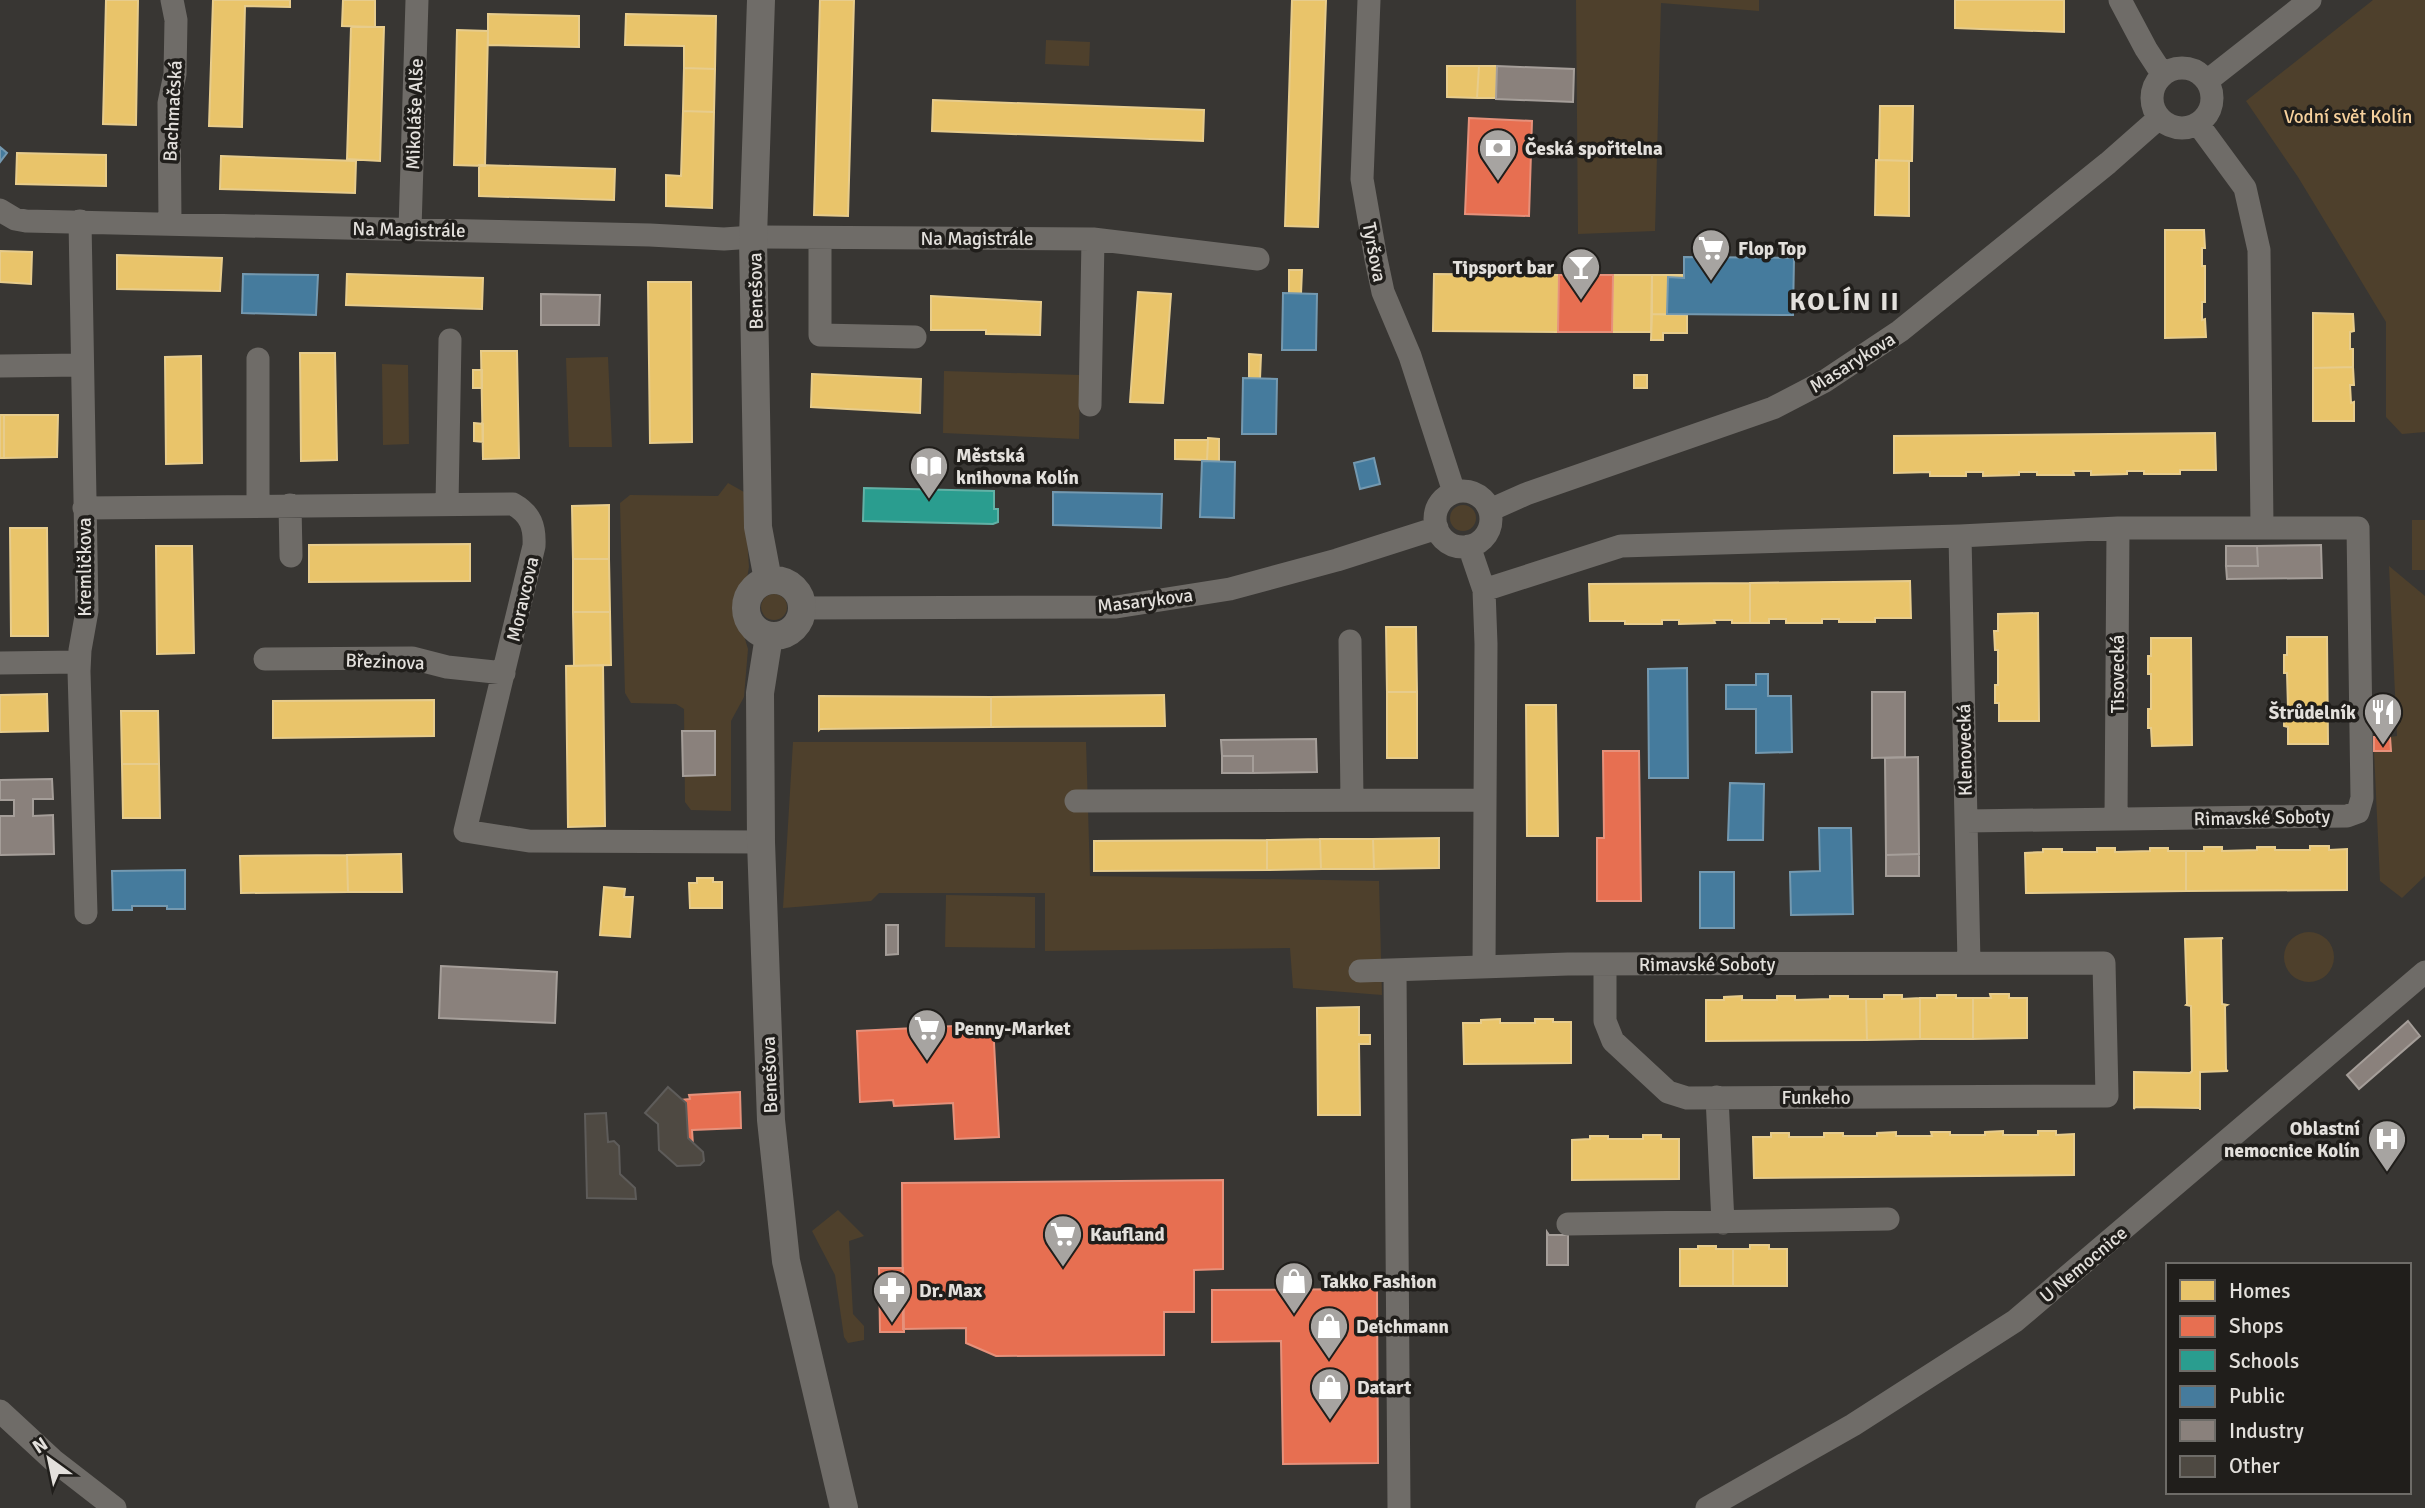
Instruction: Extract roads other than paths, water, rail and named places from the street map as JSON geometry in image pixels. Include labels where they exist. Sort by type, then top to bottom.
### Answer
[{"type":"street","name":"Bachmačská","points":[[170,223],[169,103],[175,74],[176,34],[172,0]]},
{"type":"street","name":"Mikoláše Alše","points":[[411,229],[417,0]]},
{"type":"street","name":"Benešova","points":[[761,0],[754,237],[758,527],[768,580]]},
{"type":"street","name":"Tyršova","points":[[1369,0],[1362,178],[1373,246],[1383,292],[1410,356],[1454,492]]},
{"type":"street","points":[[2120,0],[2146,50],[2163,75]]},
{"type":"street","points":[[2207,81],[2309,0]]},
{"type":"street","points":[[2191,69],[2207,81],[2212,104],[2198,124],[2177,128],[2167,125],[2159,118],[2152,103],[2152,96],[2163,75],[2171,70],[2191,69]]},
{"type":"street","name":"Masarykova","points":[[1490,510],[1526,494],[1773,408],[1825,381],[1900,331],[2108,163],[2159,118]]},
{"type":"street","points":[[1484,590],[1621,546],[1961,536],[2118,528],[2262,527],[2259,250],[2245,188],[2198,124]]},
{"type":"street","name":"Na Magistrále","points":[[0,210],[15,219],[26,221],[724,239],[1093,239],[1258,259]]},
{"type":"street","name":"Kremličkova","points":[[80,221],[87,611],[79,662],[86,913]]},
{"type":"street","points":[[820,238],[820,335],[915,337]]},
{"type":"street","points":[[1090,405],[1093,239]]},
{"type":"street","points":[[447,504],[450,340]]},
{"type":"street","points":[[258,359],[258,506]]},
{"type":"street","points":[[0,366],[82,365]]},
{"type":"street","points":[[1454,492],[1471,492],[1485,502],[1490,510],[1489,528],[1485,537],[1469,546],[1461,547],[1446,541],[1437,528],[1436,511],[1440,503],[1454,492]]},
{"type":"street","name":"Moravcova","points":[[84,508],[513,504],[530,519],[535,532],[534,546],[465,831],[529,841],[761,842]]},
{"type":"street","points":[[290,505],[291,556]]},
{"type":"street","name":"Rimavské Soboty","points":[[1966,821],[2347,816],[2358,812],[2362,798],[2358,528],[2262,527]]},
{"type":"street","name":"Masarykova","points":[[802,608],[1116,607],[1230,589],[1437,528]]},
{"type":"street","name":"Tisovecká","points":[[2116,819],[2118,528]]},
{"type":"street","name":"Klenovecká","points":[[1961,536],[1969,963]]},
{"type":"street","points":[[1469,546],[1484,590],[1486,644],[1483,965]]},
{"type":"street","points":[[768,580],[784,582],[792,586],[801,600],[802,608],[792,629],[785,634],[769,636],[755,629],[750,623],[746,601],[754,588],[768,580]]},
{"type":"street","name":"Benešova","points":[[769,636],[760,693],[761,842],[771,1120],[786,1261],[844,1508]]},
{"type":"street","points":[[1350,641],[1352,800]]},
{"type":"street","name":"Březinova","points":[[265,659],[412,658],[447,667],[504,673]]},
{"type":"street","points":[[0,663],[79,662]]},
{"type":"street","points":[[1076,801],[1484,800]]},
{"type":"street","name":"Rimavské Soboty","points":[[1605,964],[2104,963]]},
{"type":"street","name":"Funkeho","points":[[1605,964],[1605,1021],[1613,1041],[1668,1092],[1687,1098],[2107,1096],[2104,963]]},
{"type":"street","points":[[1360,971],[1483,965],[1605,964]]},
{"type":"street","points":[[1395,971],[1399,1508]]},
{"type":"street","name":"U Nemocnice","points":[[1707,1508],[1853,1424],[2015,1321],[2425,972]]},
{"type":"street","points":[[1717,1097],[1723,1223]]},
{"type":"street","points":[[1568,1224],[1888,1219]]},
{"type":"street","points":[[0,1411],[53,1460],[115,1508]]},
{"type":"place","name":"Česká spořitelna","points":[[1498,182]]},
{"type":"place","name":"Flop Top","points":[[1711,282]]},
{"type":"place","name":"Tipsport bar","points":[[1581,301]]},
{"type":"place","name":"Městská knihovna Kolín","points":[[929,500]]},
{"type":"place","name":"Štrůdelník","points":[[2383,746]]},
{"type":"place","name":"Penny-Market","points":[[927,1062]]},
{"type":"place","name":"Oblastní nemocnice Kolín","points":[[2387,1173]]},
{"type":"place","name":"Kaufland","points":[[1063,1268]]},
{"type":"place","name":"Takko Fashion","points":[[1294,1315]]},
{"type":"place","name":"Dr. Max","points":[[892,1324]]},
{"type":"place","name":"Deichmann","points":[[1329,1360]]},
{"type":"place","name":"Datart","points":[[1330,1421]]},
{"type":"district","name":"KOLÍN II","points":[[1845,301]]},
{"type":"park label","name":"Vodní svět Kolín","points":[[2348,116]]}]
